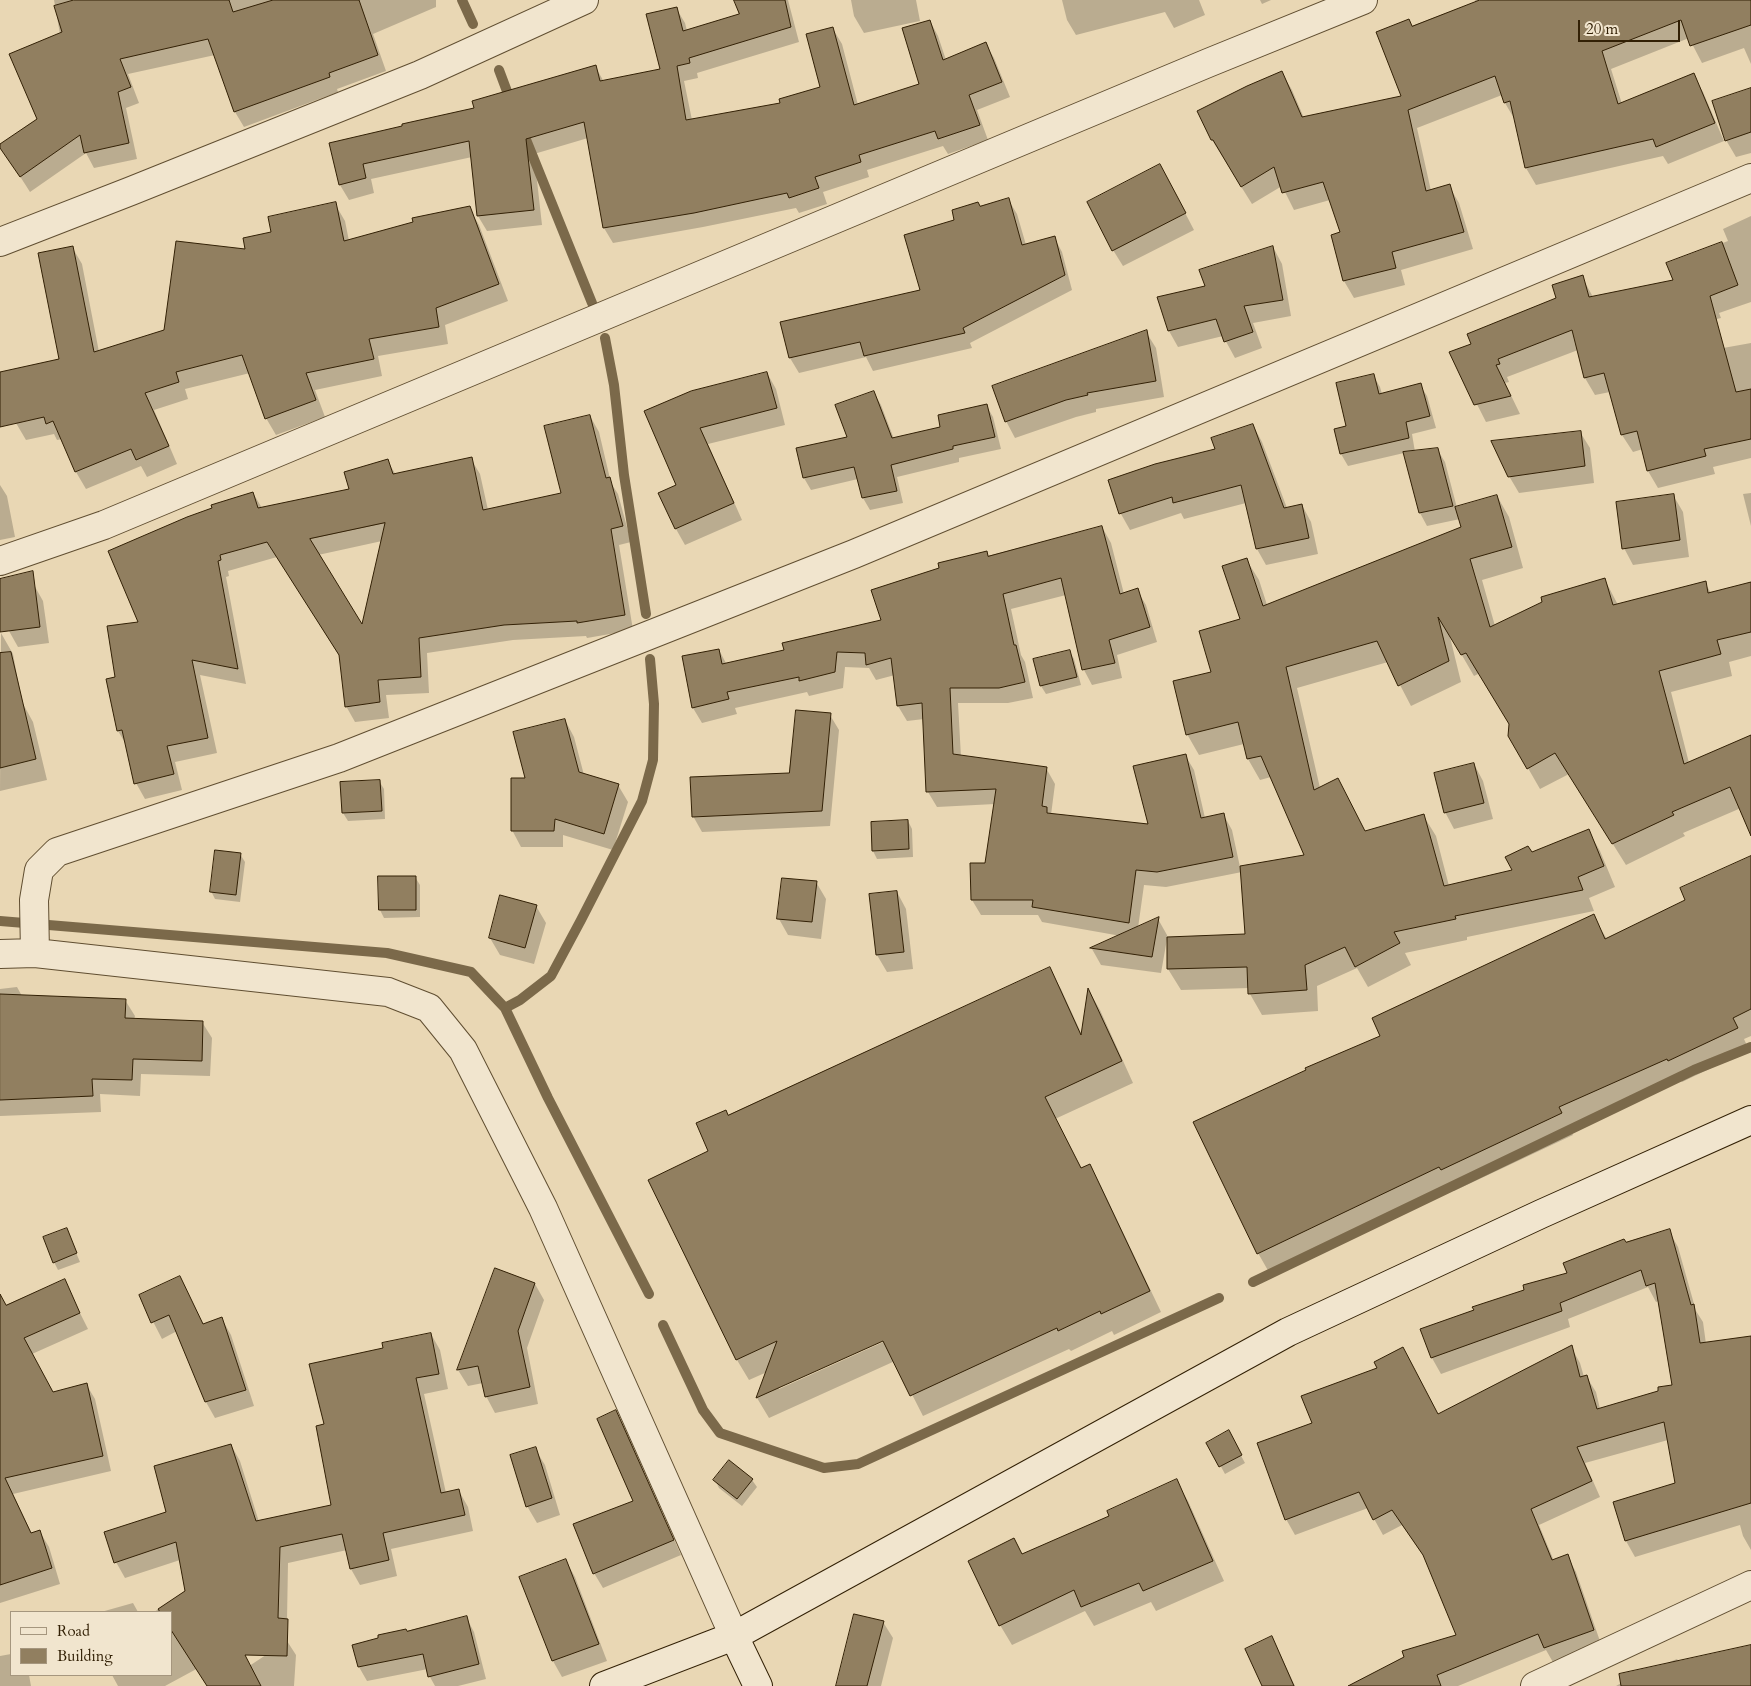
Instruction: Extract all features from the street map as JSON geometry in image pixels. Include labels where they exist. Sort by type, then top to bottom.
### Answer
[{"type":"street","points":[[0,242],[420,75],[584,0]]},
{"type":"street","points":[[0,561],[104,525],[1363,0]]},
{"type":"street","points":[[35,945],[34,900],[39,870],[57,852],[339,758],[817,568],[1751,178]]},
{"type":"street","points":[[0,954],[35,945],[388,992],[429,1008],[464,1050],[543,1208],[758,1686]]},
{"type":"street","points":[[604,1686],[734,1636],[1288,1332],[1541,1214],[1751,1120]]},
{"type":"street","points":[[1535,1686],[1751,1585]]},
{"type":"building","points":[[74,0],[229,0],[233,12],[273,0],[359,0],[378,55],[329,73],[330,77],[234,112],[208,39],[120,59],[131,87],[118,92],[129,143],[84,153],[80,135],[20,177],[0,148],[0,144],[37,119],[9,54],[62,32],[54,6]]},
{"type":"building","points":[[734,0],[785,0],[791,27],[689,58],[690,63],[677,66],[686,120],[780,103],[779,99],[820,87],[806,34],[833,27],[854,105],[919,84],[902,28],[930,20],[943,60],[986,42],[1002,82],[969,95],[980,125],[938,139],[935,131],[859,155],[861,162],[815,177],[819,188],[789,198],[787,193],[694,213],[603,228],[584,122],[526,139],[534,210],[477,216],[469,141],[363,164],[366,178],[339,185],[329,143],[474,108],[472,101],[596,65],[600,81],[660,69],[646,14],[677,7],[683,31],[739,14]]},
{"type":"building","points":[[1480,0],[1751,0],[1751,25],[1690,46],[1681,20],[1602,51],[1618,104],[1694,73],[1715,123],[1656,147],[1653,139],[1525,168],[1510,101],[1504,103],[1495,76],[1408,110],[1426,191],[1450,184],[1464,232],[1392,252],[1396,268],[1343,281],[1331,235],[1340,232],[1323,182],[1282,193],[1274,167],[1241,187],[1213,140],[1211,140],[1197,111],[1282,71],[1302,117],[1401,96],[1376,32],[1409,19],[1412,26]]},
{"type":"building","points":[[1751,88],[1751,132],[1725,141],[1712,101]]},
{"type":"building","points":[[1160,164],[1186,213],[1112,251],[1087,202]]},
{"type":"building","points":[[1009,198],[1022,245],[1055,236],[1065,275],[963,328],[965,333],[864,356],[860,342],[789,358],[780,322],[920,290],[904,235],[954,220],[952,210],[978,202],[980,206]]},
{"type":"building","points":[[336,202],[344,241],[413,222],[412,218],[470,206],[499,284],[436,308],[439,327],[369,339],[374,359],[306,373],[316,400],[265,419],[242,355],[176,372],[179,382],[145,393],[169,446],[136,460],[131,449],[75,472],[53,421],[46,424],[44,417],[0,427],[0,372],[59,359],[38,253],[73,246],[94,352],[164,330],[176,241],[245,249],[243,238],[271,232],[268,217]]},
{"type":"building","points":[[1722,242],[1738,285],[1710,296],[1736,392],[1751,389],[1751,439],[1704,449],[1706,456],[1647,471],[1637,431],[1621,435],[1604,373],[1584,378],[1572,330],[1498,359],[1500,364],[1496,365],[1511,396],[1474,405],[1449,352],[1471,344],[1467,334],[1556,298],[1552,285],[1583,275],[1589,297],[1673,280],[1666,263]]},
{"type":"building","points":[[1273,246],[1283,300],[1244,306],[1253,332],[1224,342],[1216,319],[1168,331],[1157,297],[1205,286],[1199,270]]},
{"type":"building","points":[[1147,330],[1156,381],[1087,393],[1088,395],[1066,400],[1005,422],[992,386]]},
{"type":"building","points":[[767,372],[777,408],[700,428],[734,503],[675,529],[658,493],[676,485],[644,411],[691,391]]},
{"type":"building","points":[[1374,374],[1379,394],[1421,383],[1430,416],[1406,422],[1409,438],[1340,454],[1334,429],[1346,426],[1336,383]]},
{"type":"building","points":[[874,391],[892,438],[940,427],[938,415],[987,404],[995,437],[953,446],[953,449],[891,465],[897,491],[862,498],[854,467],[803,478],[796,448],[847,437],[835,405]]},
{"type":"building","points":[[590,415],[606,478],[610,477],[623,526],[611,529],[625,615],[577,623],[577,621],[504,625],[419,638],[421,677],[378,680],[380,702],[345,707],[339,655],[267,542],[220,555],[221,560],[218,561],[238,669],[192,660],[208,738],[167,746],[174,774],[134,784],[122,730],[117,731],[106,679],[115,677],[107,626],[138,622],[108,551],[212,508],[211,505],[253,492],[258,508],[349,489],[344,472],[388,459],[393,474],[472,457],[483,510],[561,493],[544,426]],"holes":[[[385,523],[362,624],[310,539]]]},
{"type":"building","points":[[1253,424],[1284,508],[1302,504],[1309,538],[1256,549],[1241,485],[1173,503],[1172,497],[1119,514],[1108,480],[1155,464],[1215,449],[1211,438]]},
{"type":"building","points":[[1581,431],[1585,466],[1508,477],[1491,441]]},
{"type":"building","points":[[1438,448],[1453,506],[1419,513],[1403,452]]},
{"type":"building","points":[[1674,494],[1680,540],[1622,549],[1616,502]]},
{"type":"building","points":[[1497,495],[1512,547],[1470,559],[1490,627],[1542,602],[1541,597],[1605,578],[1613,605],[1706,581],[1708,593],[1751,582],[1751,632],[1717,640],[1721,654],[1659,671],[1684,764],[1751,735],[1751,836],[1730,787],[1672,812],[1674,815],[1612,844],[1555,753],[1527,769],[1508,736],[1509,724],[1466,653],[1461,655],[1438,617],[1449,661],[1398,686],[1377,641],[1286,667],[1314,790],[1338,778],[1365,831],[1424,814],[1444,886],[1512,870],[1505,857],[1528,846],[1532,852],[1589,829],[1604,866],[1578,877],[1583,890],[1455,916],[1456,919],[1394,932],[1400,943],[1355,967],[1345,947],[1305,965],[1307,990],[1248,994],[1247,967],[1167,969],[1167,937],[1245,934],[1240,866],[1304,855],[1261,756],[1247,759],[1238,722],[1186,735],[1173,681],[1211,672],[1199,631],[1240,619],[1222,566],[1247,558],[1263,606],[1461,527],[1455,507]]},
{"type":"building","points":[[1102,526],[1120,594],[1138,588],[1150,627],[1109,640],[1115,663],[1082,670],[1061,578],[1003,594],[1014,645],[1016,645],[1025,682],[999,688],[950,688],[953,754],[1047,767],[1042,806],[1047,807],[1047,813],[1148,824],[1133,766],[1186,754],[1201,818],[1224,813],[1233,857],[1157,872],[1136,870],[1129,923],[1032,907],[1033,900],[971,900],[970,863],[985,863],[996,789],[926,792],[922,703],[897,706],[891,658],[866,665],[865,653],[837,652],[835,672],[799,681],[799,677],[727,692],[729,699],[692,708],[682,656],[719,649],[722,664],[784,650],[782,643],[881,620],[871,590],[939,568],[938,563],[987,551],[988,556]]},
{"type":"building","points":[[33,571],[40,627],[0,632],[0,579]]},
{"type":"building","points":[[1070,650],[1077,677],[1040,686],[1033,659]]},
{"type":"building","points":[[11,652],[36,759],[0,768],[0,653]]},
{"type":"building","points":[[796,710],[831,713],[822,811],[692,817],[690,777],[789,773]]},
{"type":"building","points":[[565,719],[579,772],[619,784],[604,834],[555,819],[554,831],[511,831],[511,778],[525,778],[513,732]]},
{"type":"building","points":[[1474,763],[1484,803],[1444,813],[1434,773]]},
{"type":"building","points":[[380,780],[382,811],[342,813],[340,782]]},
{"type":"building","points":[[908,820],[909,849],[872,851],[871,822]]},
{"type":"building","points":[[215,850],[241,853],[236,895],[210,892]]},
{"type":"building","points":[[1751,856],[1751,1009],[1733,1018],[1738,1028],[1668,1061],[1667,1059],[1559,1107],[1562,1113],[1441,1170],[1439,1167],[1257,1254],[1193,1122],[1306,1070],[1305,1068],[1380,1036],[1372,1018],[1594,914],[1605,939],[1685,900],[1680,888]]},
{"type":"building","points":[[378,876],[416,876],[416,910],[379,910]]},
{"type":"building","points":[[782,878],[817,881],[812,922],[777,919]]},
{"type":"building","points":[[897,891],[904,952],[876,955],[869,894]]},
{"type":"building","points":[[500,895],[537,905],[525,948],[489,938]]},
{"type":"building","points":[[1159,917],[1152,957],[1090,948]]},
{"type":"building","points":[[1050,967],[1081,1035],[1088,988],[1122,1061],[1045,1097],[1081,1168],[1090,1164],[1150,1291],[1101,1314],[1100,1311],[1058,1331],[1057,1328],[910,1396],[883,1341],[756,1398],[777,1341],[736,1360],[648,1180],[708,1151],[696,1123],[726,1110],[728,1115]]},
{"type":"building","points":[[0,994],[126,999],[125,1018],[203,1021],[202,1061],[133,1059],[132,1080],[92,1079],[93,1096],[0,1100]]},
{"type":"building","points":[[67,1228],[77,1253],[53,1263],[43,1237]]},
{"type":"building","points":[[1670,1229],[1691,1305],[1694,1304],[1700,1343],[1751,1336],[1751,1503],[1625,1541],[1613,1502],[1675,1483],[1664,1422],[1577,1447],[1592,1481],[1531,1509],[1552,1560],[1568,1554],[1594,1630],[1544,1648],[1538,1634],[1437,1675],[1441,1686],[1348,1686],[1404,1657],[1402,1651],[1456,1635],[1423,1555],[1392,1510],[1373,1520],[1359,1492],[1285,1520],[1257,1443],[1312,1423],[1301,1396],[1377,1368],[1374,1362],[1403,1347],[1438,1414],[1572,1345],[1580,1377],[1587,1375],[1597,1409],[1658,1391],[1658,1387],[1672,1385],[1655,1283],[1646,1286],[1641,1270],[1560,1303],[1562,1311],[1431,1358],[1420,1329],[1474,1310],[1472,1307],[1524,1290],[1523,1285],[1567,1273],[1563,1263],[1624,1239],[1626,1242]]},
{"type":"building","points":[[495,1268],[535,1283],[518,1331],[530,1387],[485,1397],[478,1366],[457,1370]]},
{"type":"building","points":[[180,1276],[203,1324],[222,1317],[246,1390],[205,1402],[169,1315],[151,1323],[139,1295]]},
{"type":"building","points":[[65,1279],[80,1313],[24,1338],[53,1392],[87,1383],[103,1456],[5,1478],[31,1533],[40,1530],[52,1568],[0,1585],[0,1294],[6,1305]]},
{"type":"building","points":[[431,1333],[439,1374],[416,1378],[441,1493],[459,1489],[465,1515],[383,1533],[389,1560],[350,1569],[342,1534],[280,1547],[278,1618],[288,1619],[287,1656],[245,1655],[261,1686],[207,1686],[172,1632],[172,1611],[159,1611],[158,1609],[185,1591],[176,1542],[114,1563],[104,1532],[166,1512],[154,1466],[231,1444],[256,1521],[331,1505],[316,1426],[324,1424],[309,1364],[383,1348],[382,1343]]},
{"type":"building","points":[[616,1410],[674,1540],[593,1574],[573,1524],[633,1501],[597,1419]]},
{"type":"building","points":[[1229,1430],[1242,1455],[1219,1467],[1206,1443]]},
{"type":"building","points":[[536,1447],[552,1498],[526,1507],[510,1455]]},
{"type":"building","points":[[729,1460],[753,1479],[737,1499],[713,1480]]},
{"type":"building","points":[[1177,1479],[1213,1561],[1143,1591],[1139,1583],[1081,1607],[1074,1590],[999,1626],[968,1561],[1014,1538],[1022,1554],[1109,1516],[1107,1511]]},
{"type":"building","points":[[566,1559],[599,1644],[552,1661],[519,1577]]},
{"type":"building","points":[[854,1614],[884,1621],[867,1686],[836,1686]]},
{"type":"building","points":[[467,1616],[479,1664],[428,1677],[423,1654],[358,1667],[352,1645],[378,1638],[378,1635],[406,1629],[407,1631]]},
{"type":"building","points":[[1272,1636],[1294,1686],[1262,1686],[1245,1649]]},
{"type":"building","points":[[1751,1645],[1751,1686],[1621,1686],[1619,1674]]},
{"type":"waterway","points":[[462,0],[473,24]]},
{"type":"waterway","points":[[499,70],[511,102]]},
{"type":"waterway","points":[[521,127],[592,303]]},
{"type":"waterway","points":[[605,338],[614,385],[624,475],[646,614]]},
{"type":"waterway","points":[[505,1008],[520,1000],[551,976],[642,801],[653,760],[654,704],[650,659]]},
{"type":"waterway","points":[[0,921],[387,953],[471,972],[505,1008],[548,1098],[649,1294]]},
{"type":"waterway","points":[[1253,1282],[1694,1070],[1751,1047]]},
{"type":"waterway","points":[[663,1325],[703,1410],[720,1433],[824,1468],[858,1464],[1219,1298]]}]
